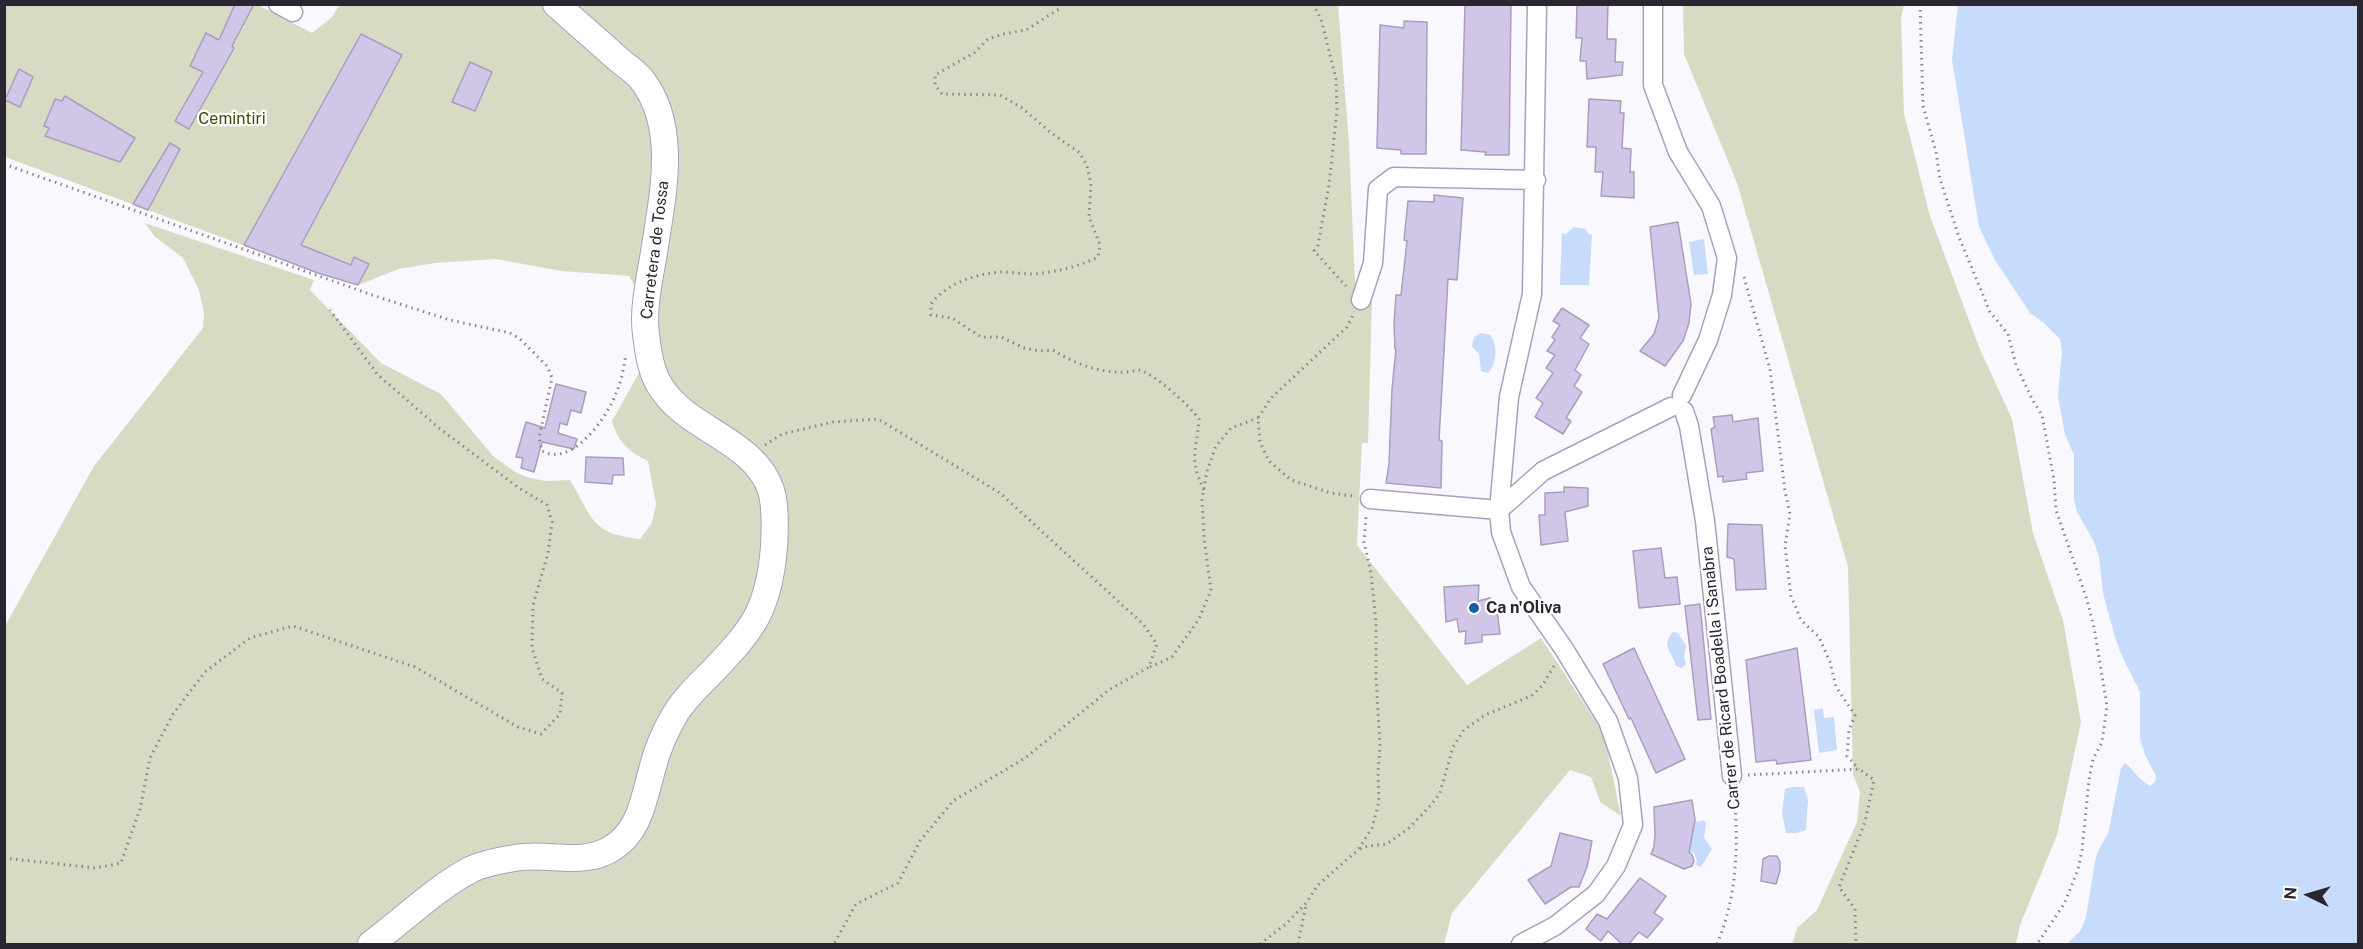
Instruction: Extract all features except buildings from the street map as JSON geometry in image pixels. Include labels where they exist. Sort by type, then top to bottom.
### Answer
[{"type":"main road","name":"Carretera de Tossa","points":[[371,945],[441,888],[475,867],[519,857],[582,858],[610,850],[628,835],[647,795],[654,762],[674,715],[693,691],[753,627],[762,608],[771,577],[775,529],[772,493],[763,472],[748,455],[689,417],[660,387],[651,363],[645,330],[664,173],[663,131],[656,105],[642,80],[556,4]]},
{"type":"street","points":[[1521,945],[1555,926],[1596,894],[1616,866],[1633,825],[1628,778],[1608,721],[1562,646],[1521,587],[1501,532],[1499,510],[1509,398],[1532,294],[1536,180],[1537,4]]},
{"type":"street","points":[[1370,499],[1499,510],[1543,471],[1679,404],[1708,340],[1722,295],[1727,258],[1711,206],[1678,152],[1653,85],[1653,4]]},
{"type":"street","points":[[1360,300],[1372,263],[1378,189],[1394,177],[1536,180]]},
{"type":"street","name":"Carrer de Ricard Boadella i Sanabra","points":[[1679,404],[1689,426],[1705,522],[1732,776]]},
{"type":"path","points":[[1061,4],[1059,9],[1026,30],[1003,33],[988,39],[974,53],[935,75],[935,85],[942,94],[1000,95],[1022,108],[1080,153],[1087,166],[1090,184],[1089,217],[1100,245],[1098,257],[1064,270],[1033,274],[1001,272],[954,284],[937,296],[931,304],[931,315],[952,318],[981,337],[1002,337],[1024,348],[1039,351],[1053,350],[1071,362],[1095,369],[1127,372],[1138,370],[1150,374],[1193,409],[1199,419],[1193,455],[1195,472],[1204,489]]},
{"type":"path","points":[[834,945],[856,903],[898,884],[920,841],[953,801],[1025,758],[1109,690],[1149,667],[1172,657],[1199,620],[1211,590],[1204,538],[1204,489],[1207,471],[1216,446],[1231,428],[1258,418],[1271,398],[1347,327],[1360,300],[1314,251],[1318,245],[1329,185],[1337,110],[1336,79],[1321,19],[1313,4]]},
{"type":"path","points":[[1920,4],[1923,106],[1936,152],[1940,179],[1959,237],[1990,312],[2008,334],[2016,365],[2042,415],[2053,474],[2056,510],[2092,618],[2107,706],[2102,742],[2093,759],[2088,780],[2078,870],[2064,904],[2037,945]]},
{"type":"path","points":[[4,164],[375,296],[450,320],[510,333],[520,339],[547,366],[552,378],[539,438],[542,451],[549,455],[568,453],[587,439],[616,393],[628,343]]},
{"type":"path","points":[[1727,258],[1739,267],[1746,282],[1770,369],[1785,491],[1790,514],[1785,546],[1791,596],[1801,620],[1819,637],[1830,662],[1836,687],[1855,715],[1849,730],[1847,756],[1874,780],[1865,822],[1839,887],[1854,909],[1856,945]]},
{"type":"path","points":[[4,858],[96,868],[121,863],[140,809],[150,758],[173,714],[205,672],[250,638],[293,626],[415,667],[518,727],[542,734],[560,714],[562,693],[542,679],[532,648],[533,605],[548,553],[552,522],[547,505],[519,488],[439,428],[377,374],[330,310]]},
{"type":"path","points":[[1258,418],[1260,442],[1269,460],[1291,480],[1331,493],[1370,499],[1364,542],[1371,573],[1376,622],[1380,746],[1379,802],[1372,828],[1358,850],[1318,885],[1306,903],[1286,924],[1260,945]]},
{"type":"path","points":[[748,455],[783,434],[833,422],[878,419],[1000,493],[1094,578],[1143,624],[1157,644],[1149,667]]},
{"type":"path","points":[[1358,850],[1387,843],[1409,828],[1440,793],[1453,747],[1464,730],[1470,723],[1485,715],[1535,693],[1555,665],[1562,646]]},
{"type":"path","points":[[1732,776],[1859,769]]},
{"type":"path","name":"Carrer de Ricard Boadella i Sanabra","points":[[1717,945],[1724,928],[1733,884],[1738,832],[1732,776]]},
{"type":"path","points":[[1298,945],[1306,903]]},
{"type":"green space","name":"Cemintiri","points":[[340,4],[1338,5],[1349,143],[1355,282],[1372,301],[1368,443],[1362,443],[1357,545],[1467,685],[1541,638],[1604,734],[1621,816],[1600,802],[1591,777],[1570,770],[1452,913],[1444,944],[5,944],[5,626],[94,466],[203,328],[204,313],[199,290],[183,258],[154,236],[145,223],[314,280],[310,290],[381,363],[441,394],[494,457],[517,473],[530,478],[545,481],[570,480],[595,522],[612,533],[640,539],[652,523],[656,504],[648,461],[625,445],[617,435],[612,421],[639,373],[635,342],[636,288],[629,276],[561,271],[496,259],[435,263],[399,269],[358,285],[318,273],[5,157],[5,5],[258,5],[312,33],[332,17]]},
{"type":"green space","points":[[1683,5],[1904,5],[1901,18],[1904,114],[1930,216],[1979,347],[2012,419],[2033,533],[2063,620],[2081,722],[2057,835],[2020,925],[2016,944],[1792,944],[1797,928],[1817,910],[1857,822],[1860,792],[1853,774],[1848,567],[1737,183],[1684,54]]},
{"type":"water","points":[[1958,5],[2358,5],[2358,944],[2067,944],[2081,930],[2086,917],[2095,862],[2098,851],[2108,834],[2121,768],[2125,763],[2150,786],[2155,782],[2156,776],[2140,739],[2140,692],[2114,634],[2103,593],[2099,557],[2094,542],[2077,512],[2074,500],[2074,455],[2065,435],[2058,396],[2062,351],[2060,339],[2030,313],[1995,260],[1979,227],[1952,59]]},
{"type":"water","points":[[1574,227],[1585,229],[1592,235],[1589,285],[1560,285],[1562,233],[1566,234]]},
{"type":"water","points":[[1704,239],[1708,274],[1694,275],[1689,242]]},
{"type":"water","points":[[1481,333],[1490,335],[1494,343],[1495,359],[1488,373],[1481,371],[1479,354],[1472,346],[1474,337]]},
{"type":"water","points":[[1673,632],[1678,633],[1686,646],[1684,657],[1686,664],[1682,668],[1676,666],[1667,645]]},
{"type":"water","points":[[1823,708],[1824,718],[1834,717],[1837,750],[1819,753],[1814,710]]},
{"type":"water","points":[[1804,787],[1808,800],[1806,830],[1786,833],[1782,813],[1785,789]]},
{"type":"water","points":[[1695,820],[1698,822],[1703,820],[1706,823],[1704,838],[1712,849],[1701,867],[1695,865],[1697,861],[1694,853],[1689,852]]},
{"type":"place","name":"Ca n'Oliva","points":[[1474,608]]}]
